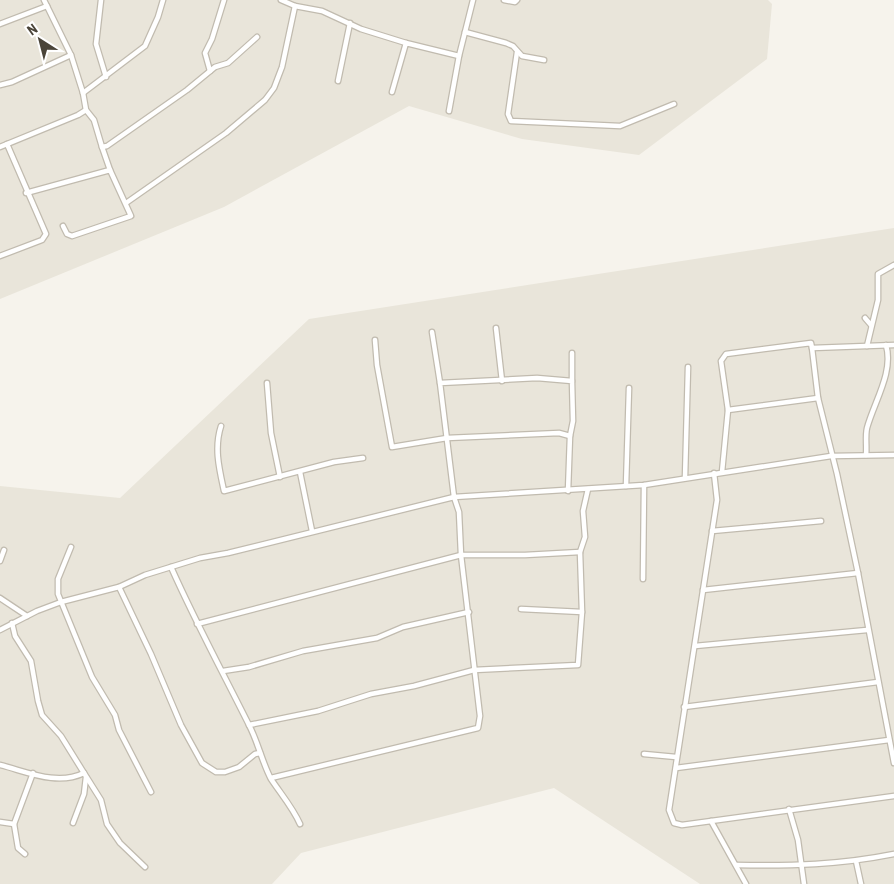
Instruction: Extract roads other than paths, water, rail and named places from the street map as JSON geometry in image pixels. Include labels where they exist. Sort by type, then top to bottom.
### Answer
[{"type":"street","points":[[44,0],[71,55],[83,93],[86,110],[94,120],[110,170],[131,216],[72,236],[67,234],[62,226]]},
{"type":"street","points":[[101,0],[96,44],[106,78]]},
{"type":"street","points":[[83,93],[106,78],[145,46],[158,17],[163,0]]},
{"type":"street","points":[[210,71],[205,53],[212,39],[224,0]]},
{"type":"street","points":[[281,0],[295,6],[322,11],[406,44],[459,56]]},
{"type":"street","points":[[449,111],[459,56],[473,0]]},
{"type":"street","points":[[504,0],[515,2],[517,0]]},
{"type":"street","points":[[0,24],[47,6]]},
{"type":"street","points":[[126,203],[226,133],[265,100],[274,88],[282,66],[295,6]]},
{"type":"street","points":[[338,81],[350,23]]},
{"type":"street","points":[[465,32],[506,43],[513,46],[522,56],[544,60]]},
{"type":"street","points":[[102,147],[107,146],[188,90],[215,66],[228,62],[257,37]]},
{"type":"street","points":[[392,92],[406,44]]},
{"type":"street","points":[[517,52],[508,114],[511,120],[620,126],[674,104]]},
{"type":"street","points":[[0,85],[12,82],[71,55]]},
{"type":"street","points":[[0,147],[86,110]]},
{"type":"street","points":[[0,256],[45,237],[46,234],[26,193],[7,144]]},
{"type":"street","points":[[26,193],[110,170]]},
{"type":"street","points":[[867,346],[878,300],[878,274],[894,264]]},
{"type":"street","points":[[865,318],[871,325]]},
{"type":"street","points":[[496,328],[502,381]]},
{"type":"street","points":[[271,778],[478,728],[480,716],[461,555],[459,512],[454,496],[432,332]]},
{"type":"street","points":[[375,340],[377,365],[392,448],[447,438],[559,433],[570,436]]},
{"type":"street","points":[[722,472],[728,410],[721,361],[726,354],[811,343],[818,398],[858,573],[867,630],[894,763]]},
{"type":"street","points":[[866,455],[867,428],[886,375],[890,355],[886,345]]},
{"type":"street","points":[[812,348],[894,345]]},
{"type":"street","points":[[890,355],[894,351]]},
{"type":"street","points":[[568,491],[570,436],[573,421],[572,353]]},
{"type":"street","points":[[686,478],[688,367]]},
{"type":"street","points":[[440,383],[537,378],[572,381]]},
{"type":"street","points":[[267,382],[271,433],[280,476]]},
{"type":"street","points":[[626,486],[629,388]]},
{"type":"street","points":[[728,410],[818,398]]},
{"type":"street","points":[[221,426],[217,438],[218,460],[224,491],[334,462],[363,458]]},
{"type":"street","points":[[0,630],[27,616],[62,602],[119,587],[145,575],[200,558],[454,496],[568,491],[644,485],[831,456],[894,455]]},
{"type":"street","points":[[300,472],[312,532]]},
{"type":"street","points":[[714,473],[717,500],[676,757],[669,810],[671,819],[674,823],[682,825],[894,796]]},
{"type":"street","points":[[643,579],[644,485]]},
{"type":"street","points":[[250,725],[318,711],[371,694],[414,686],[474,670],[578,665],[582,612],[580,552],[585,537],[583,512],[588,489]]},
{"type":"street","points":[[712,531],[821,521]]},
{"type":"street","points":[[71,547],[58,579],[57,586],[62,602],[92,677],[115,715],[119,730],[151,792]]},
{"type":"street","points":[[0,562],[4,550]]},
{"type":"street","points":[[196,624],[461,555],[525,556],[580,552]]},
{"type":"street","points":[[170,567],[196,624],[223,671],[241,712],[250,725],[271,778],[300,824]]},
{"type":"street","points":[[703,590],[858,573]]},
{"type":"street","points":[[119,587],[151,654],[181,725],[202,763],[216,772],[225,772],[239,768],[260,752]]},
{"type":"street","points":[[0,598],[27,616]]},
{"type":"street","points":[[522,609],[582,612]]},
{"type":"street","points":[[223,671],[249,667],[304,651],[377,638],[403,627],[469,612]]},
{"type":"street","points":[[12,623],[14,636],[31,661],[42,715],[61,736],[101,800],[107,824],[120,843],[145,867]]},
{"type":"street","points":[[695,646],[867,630]]},
{"type":"street","points":[[684,707],[878,682]]},
{"type":"street","points":[[676,768],[889,740]]},
{"type":"street","points":[[644,754],[676,757]]},
{"type":"street","points":[[0,765],[50,779],[76,777],[85,774]]},
{"type":"street","points":[[25,854],[18,848],[14,824],[33,773]]},
{"type":"street","points":[[73,823],[84,794],[85,774]]},
{"type":"street","points":[[789,809],[798,840],[804,884]]},
{"type":"street","points":[[711,820],[746,884]]},
{"type":"street","points":[[0,822],[14,824]]},
{"type":"street","points":[[736,865],[801,867],[856,861],[894,854]]},
{"type":"street","points":[[856,861],[861,884]]}]
